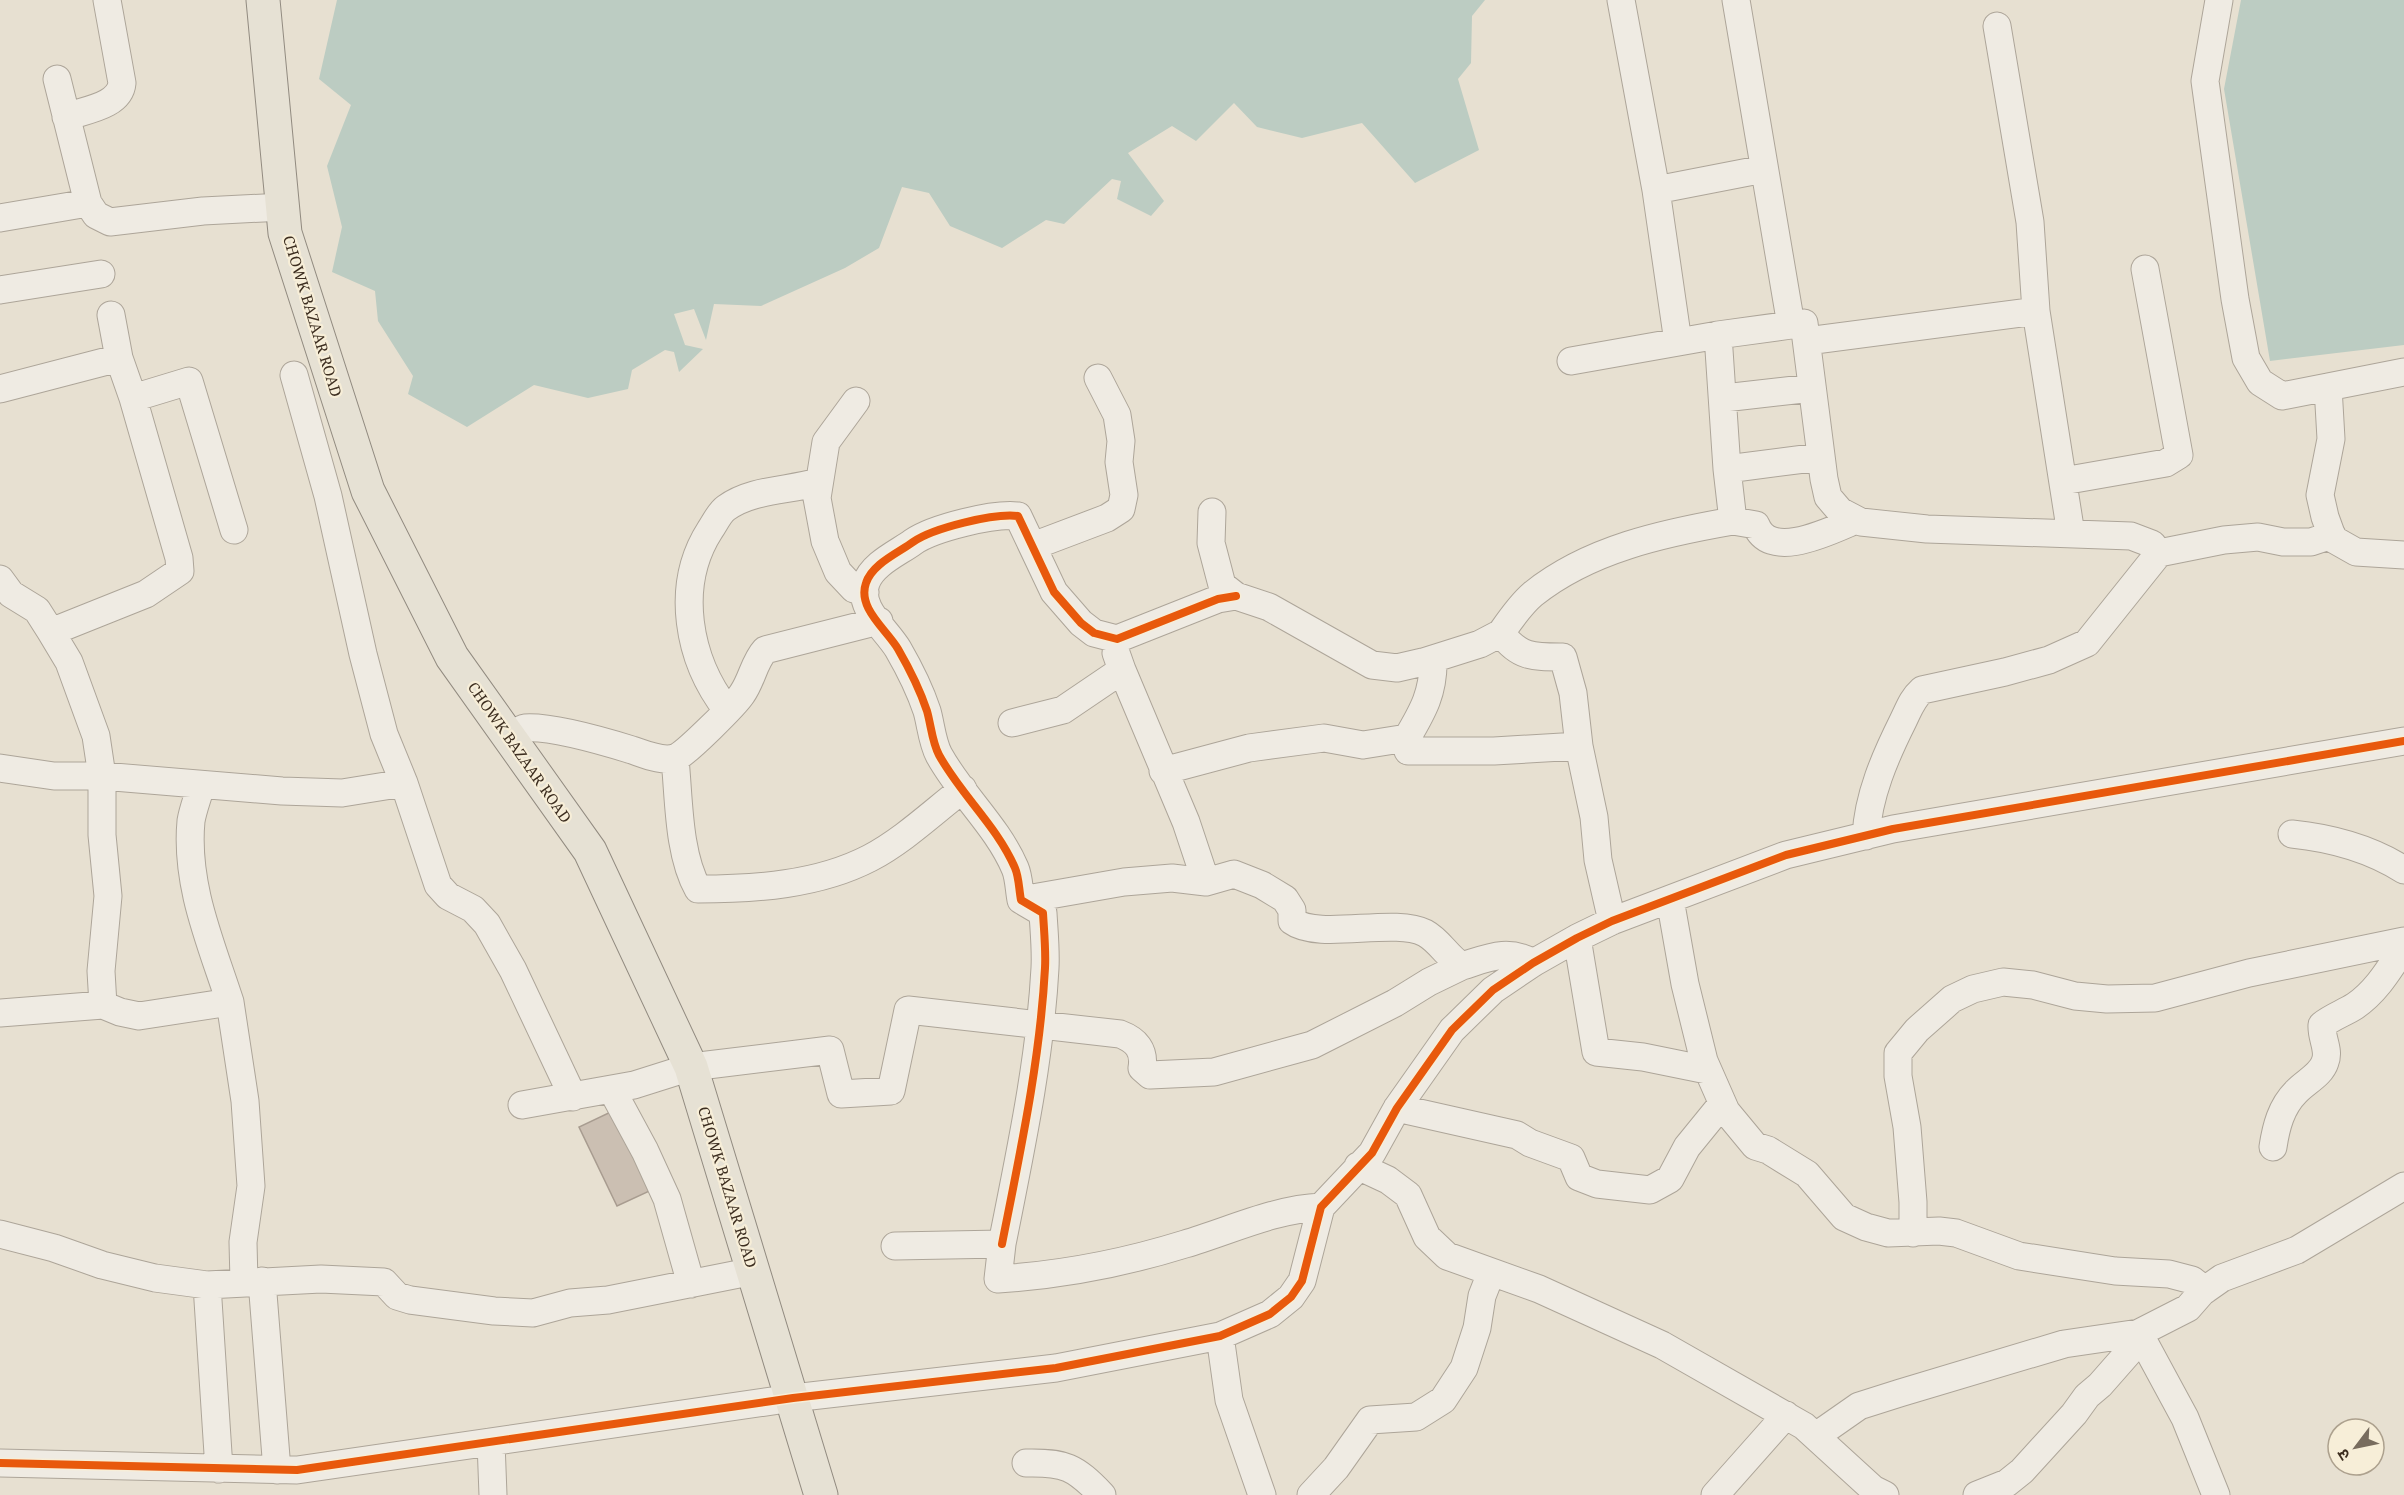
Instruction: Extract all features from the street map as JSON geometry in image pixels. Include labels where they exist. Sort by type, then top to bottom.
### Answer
[{"type":"main road","name":"CHOWK BAZAAR ROAD","points":[[263,0],[285,233],[368,491],[452,657],[590,851],[692,1067],[821,1495]]},
{"type":"street","points":[[66,117],[116,99],[122,91],[107,0]]},
{"type":"street","points":[[1620,0],[1656,190],[1678,342]]},
{"type":"street","points":[[1736,0],[1764,169],[1812,387],[1820,457],[1828,497],[1840,512],[1856,520],[1927,529],[2131,536],[2152,544],[2159,553]]},
{"type":"street","points":[[2219,0],[2205,81],[2235,298],[2246,358],[2260,382],[2282,396],[2404,372]]},
{"type":"street","points":[[1997,26],[2030,222],[2036,311],[2071,534]]},
{"type":"street","points":[[57,79],[88,203],[96,215],[110,222],[203,211],[283,207]]},
{"type":"street","points":[[1656,190],[1764,169]]},
{"type":"street","points":[[0,218],[88,203]]},
{"type":"street","points":[[2063,481],[2166,464],[2179,455],[2145,269]]},
{"type":"street","points":[[0,290],[101,274]]},
{"type":"street","points":[[1571,362],[1718,335],[1799,333],[2036,311]]},
{"type":"street","points":[[51,632],[146,594],[180,571],[179,558],[133,398],[119,358],[111,315]]},
{"type":"street","points":[[1718,335],[1733,521]]},
{"type":"street","points":[[0,389],[119,358]]},
{"type":"street","points":[[294,375],[328,496],[363,654],[384,734],[404,783],[438,885],[448,896],[473,909],[487,924],[513,970],[573,1097]]},
{"type":"street","points":[[1033,546],[1107,518],[1121,509],[1124,495],[1119,462],[1118,416],[1098,378]]},
{"type":"street","points":[[133,398],[189,381],[234,530]]},
{"type":"street","points":[[1724,398],[1812,387]]},
{"type":"street","points":[[2328,387],[2331,439],[2320,495],[2333,539],[2356,552],[2404,555]]},
{"type":"street","points":[[856,401],[826,442],[817,498],[829,551],[838,572],[854,589],[865,592]]},
{"type":"street","points":[[1727,468],[1820,457]]},
{"type":"street","points":[[727,710],[711,689],[697,655],[689,618],[692,576],[698,552],[724,510],[740,500],[818,482]]},
{"type":"street","points":[[1212,512],[1211,543],[1222,585],[1236,596],[1269,607],[1371,665],[1397,668],[1480,644],[1501,633],[1512,616],[1531,595],[1569,571],[1606,553],[1673,531],[1733,521],[1756,525],[1760,535],[1770,541],[1789,543],[1809,539],[1856,520]]},
{"type":"street","points":[[1236,596],[1218,599],[1117,639],[1094,633],[1054,592],[1018,516],[1006,514],[986,517],[919,538],[873,570],[865,584],[868,610],[879,621],[898,649],[926,710],[938,753],[986,819],[1016,870],[1021,900],[1043,913],[1045,966],[1039,1026],[1026,1123],[1002,1245],[998,1280],[1095,1268],[1183,1245],[1298,1208],[1321,1207]]},
{"type":"street","points":[[1866,836],[1867,818],[1873,795],[1892,744],[1913,698],[1922,690],[2049,660],[2087,643],[2159,553],[2224,540],[2258,537],[2283,542],[2310,542],[2332,535]]},
{"type":"street","points":[[0,579],[11,594],[37,610],[51,632],[69,662],[96,736],[102,776],[102,835],[108,896],[100,970],[103,1005]]},
{"type":"street","points":[[509,737],[522,728],[540,729],[606,742],[660,758],[675,759],[689,749],[741,696],[765,650],[879,621]]},
{"type":"street","points":[[1501,633],[1511,647],[1532,657],[1563,657],[1574,693],[1579,746],[1594,817],[1598,860],[1612,921]]},
{"type":"street","points":[[1112,637],[1122,670],[1186,822],[1206,882]]},
{"type":"street","points":[[1433,659],[1432,683],[1428,699],[1407,738],[1408,751],[1494,751],[1579,746]]},
{"type":"street","points":[[1012,723],[1063,710],[1122,670]]},
{"type":"street","points":[[1163,771],[1249,748],[1270,745],[1324,738],[1363,745],[1407,738]]},
{"type":"street","points":[[0,1463],[297,1470],[793,1398],[1056,1368],[1220,1336],[1270,1314],[1291,1298],[1302,1281],[1321,1207],[1372,1153],[1397,1108],[1452,1030],[1493,990],[1576,938],[1612,921],[1786,855],[1905,827],[2404,741]]},
{"type":"street","points":[[675,759],[684,848],[692,877],[698,889],[745,889],[792,883],[841,869],[869,858],[904,836],[963,789]]},
{"type":"street","points":[[0,768],[54,776],[102,776],[201,785],[342,793],[404,783]]},
{"type":"street","points":[[201,785],[192,819],[190,852],[194,888],[230,1002],[245,1101],[251,1186],[243,1242],[253,1282],[277,1470]]},
{"type":"street","points":[[2292,834],[2319,837],[2341,843],[2389,860],[2404,870]]},
{"type":"street","points":[[1021,900],[1124,882],[1172,879],[1206,882],[1234,874],[1262,885],[1285,899],[1292,910],[1293,921],[1299,926],[1347,929],[1403,928],[1425,933],[1452,960],[1462,966]]},
{"type":"street","points":[[1670,899],[1685,984],[1707,1070],[1722,1104],[1755,1146],[1768,1150],[1807,1173],[1844,1217],[1888,1233],[1939,1231],[1956,1233],[2019,1256],[2115,1271],[2169,1274],[2192,1280],[2205,1290]]},
{"type":"street","points":[[1576,938],[1596,1052],[1643,1057],[1707,1070]]},
{"type":"street","points":[[1913,1233],[1907,1126],[1898,1076],[1898,1053],[1917,1030],[1952,999],[1973,989],[2003,982],[2033,985],[2074,996],[2155,999],[2249,972],[2404,941]]},
{"type":"street","points":[[2273,1147],[2277,1124],[2294,1093],[2315,1075],[2325,1062],[2327,1050],[2321,1034],[2322,1025],[2355,1006],[2372,990],[2391,970],[2404,947]]},
{"type":"street","points":[[522,1105],[612,1090],[692,1067],[830,1050],[842,1094],[891,1091],[908,1010],[1039,1026],[1103,1031],[1131,1038],[1140,1048],[1144,1058],[1142,1068],[1150,1075],[1214,1072],[1312,1045],[1462,966],[1491,957],[1514,954],[1533,963]]},
{"type":"street","points":[[0,1013],[103,1005],[139,1016],[230,1002]]},
{"type":"street","points":[[612,1090],[645,1151],[667,1199],[691,1284]]},
{"type":"street","points":[[1397,1108],[1517,1135],[1530,1143],[1571,1158],[1579,1177],[1597,1184],[1650,1190],[1670,1179],[1687,1147],[1722,1104]]},
{"type":"street","points":[[1358,1166],[1388,1180],[1408,1195],[1427,1237],[1447,1256],[1539,1289],[1662,1345],[1786,1415],[1816,1436],[1873,1489],[1885,1495]]},
{"type":"street","points":[[1816,1436],[1859,1406],[2064,1344],[2139,1333],[2188,1308],[2205,1290],[2222,1278],[2297,1250],[2404,1186]]},
{"type":"street","points":[[0,1234],[54,1248],[102,1265],[155,1278],[207,1285],[321,1279],[367,1280],[384,1282],[397,1296],[410,1300],[494,1311],[533,1313],[570,1303],[608,1300],[754,1271]]},
{"type":"street","points":[[895,1246],[1002,1245]]},
{"type":"street","points":[[1311,1495],[1343,1459],[1370,1420],[1416,1417],[1443,1400],[1464,1368],[1477,1328],[1482,1296],[1491,1273]]},
{"type":"street","points":[[207,1285],[219,1469]]},
{"type":"street","points":[[1977,1495],[2007,1483],[2022,1471],[2128,1352],[2139,1333]]},
{"type":"street","points":[[2139,1333],[2185,1418],[2216,1495]]},
{"type":"street","points":[[1220,1336],[1229,1400],[1263,1495]]},
{"type":"street","points":[[1715,1495],[1786,1415]]},
{"type":"street","points":[[491,1442],[493,1495]]},
{"type":"street","points":[[1026,1463],[1053,1462],[1069,1467],[1086,1478],[1102,1495]]},
{"type":"shaded area","points":[[337,0],[1485,0],[1472,16],[1471,63],[1458,79],[1479,150],[1415,183],[1362,123],[1302,138],[1257,127],[1234,103],[1196,141],[1172,126],[1128,153],[1164,201],[1151,216],[1117,199],[1121,181],[1112,179],[1064,224],[1046,220],[1002,248],[950,226],[929,193],[902,187],[879,248],[845,268],[761,306],[714,304],[706,340],[694,309],[674,314],[685,345],[703,349],[679,372],[674,352],[665,350],[632,370],[628,389],[588,398],[534,385],[467,427],[408,394],[413,376],[378,321],[375,291],[332,272],[342,227],[327,166],[351,105],[319,79]]},
{"type":"shaded area","points":[[2241,0],[2404,0],[2404,345],[2270,361],[2224,89]]},
{"type":"building","points":[[617,1109],[656,1188],[617,1206],[579,1127]]},
{"type":"cycle path","points":[[1002,1244],[1039,1038],[1045,961],[1043,913],[1021,900],[1016,872],[999,838],[939,755],[927,711],[914,679],[893,641],[869,610],[864,592],[866,583],[869,576],[880,565],[922,537],[980,519],[1018,516],[1054,592],[1081,623],[1094,633],[1117,639],[1218,599],[1236,596]]},
{"type":"cycle path","points":[[0,1463],[297,1470],[793,1398],[1056,1368],[1220,1336],[1270,1314],[1291,1297],[1302,1281],[1321,1207],[1372,1153],[1397,1108],[1452,1030],[1493,990],[1533,963],[1577,938],[1612,921],[1786,855],[1893,829],[2404,741]]}]
